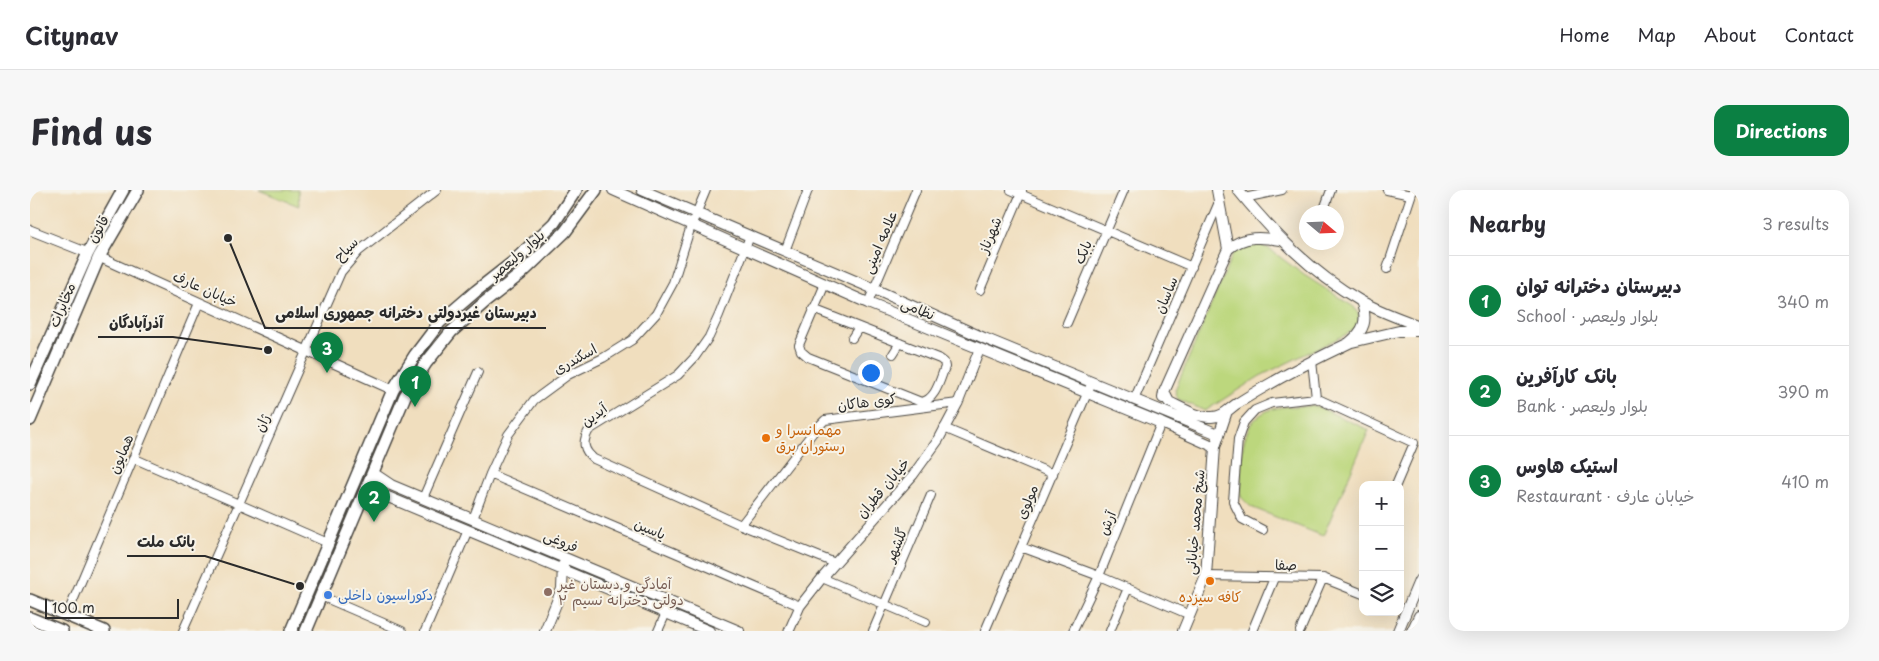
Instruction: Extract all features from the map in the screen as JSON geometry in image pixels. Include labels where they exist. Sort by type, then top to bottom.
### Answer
[{"type":"main road","name":"قانون","points":[[94,255],[123,190]]},
{"type":"main road","name":"قانون","points":[[94,255],[138,190]]},
{"type":"main road","name":"بلوار ولیعصر","points":[[291,631],[393,390],[415,355],[440,322],[512,262],[554,223],[576,190]]},
{"type":"main road","name":"بلوار ولیعصر","points":[[306,631],[406,396],[426,363],[450,332],[522,273],[564,232],[596,190]]},
{"type":"main road","name":"نظامی","points":[[613,190],[868,303],[1215,447]]},
{"type":"main road","name":"نظامی","points":[[642,190],[984,338],[1218,434]]},
{"type":"main road","points":[[1241,194],[1281,240],[1312,268],[1361,301],[1419,326]]},
{"type":"main road","points":[[1218,195],[1228,249]]},
{"type":"main road","points":[[1161,423],[1164,392],[1228,249],[1235,243],[1248,238],[1262,237],[1281,240]]},
{"type":"main road","points":[[533,243],[544,252]]},
{"type":"main road","points":[[788,268],[789,253]]},
{"type":"main road","name":"مخابرات","points":[[30,384],[94,255]]},
{"type":"main road","name":"مخابرات","points":[[30,420],[94,255]]},
{"type":"main road","points":[[1349,343],[1358,335],[1364,325],[1365,312],[1361,301]]},
{"type":"main road","points":[[1164,392],[1169,402],[1204,417],[1214,418],[1226,414],[1234,405],[1272,381],[1349,343],[1399,331],[1419,331]]},
{"type":"main road","points":[[979,350],[984,338]]},
{"type":"main road","name":"شیخ محمد خیابانی","points":[[1183,631],[1206,576],[1215,447],[1226,414]]},
{"type":"main road","name":"فروغى","points":[[373,473],[391,485],[739,631]]},
{"type":"main road","name":"فروغى","points":[[363,498],[388,497],[709,631]]},
{"type":"main road","points":[[562,589],[564,558]]},
{"type":"main road","points":[[545,631],[562,589],[575,575],[581,565]]},
{"type":"main road","points":[[318,568],[331,574]]},
{"type":"main road","points":[[1404,609],[1419,581]]},
{"type":"main road","points":[[30,600],[104,631]]},
{"type":"main road","points":[[1398,631],[1402,616]]},
{"type":"main road","points":[[1412,631],[1419,616]]},
{"type":"main road","points":[[30,618],[62,631]]},
{"type":"street","name":"سیاح","points":[[307,351],[340,272],[359,251],[437,190]]},
{"type":"street","name":"اسکندری","points":[[473,519],[490,474],[508,435],[534,400],[568,375],[632,340],[656,314],[673,283],[706,190]]},
{"type":"street","points":[[789,253],[808,190]]},
{"type":"street","name":"علامه امینی","points":[[868,303],[916,190]]},
{"type":"street","points":[[1010,190],[1021,192],[1192,267]]},
{"type":"street","name":"بابک","points":[[1067,323],[1124,190]]},
{"type":"street","points":[[1241,194],[1282,190]]},
{"type":"street","points":[[1325,205],[1330,190]]},
{"type":"street","points":[[1387,190],[1412,192],[1387,269]]},
{"type":"street","name":"شهرناز","points":[[980,290],[1021,192]]},
{"type":"street","name":"ساسان","points":[[1134,400],[1192,267],[1218,195]]},
{"type":"street","name":"خیابان عارف","points":[[30,230],[94,255],[393,390]]},
{"type":"street","name":"آیدین","points":[[750,236],[719,316],[709,338],[695,357],[678,374],[589,430],[584,438],[584,446],[587,454],[594,459],[741,525],[836,563]]},
{"type":"street","points":[[813,309],[944,362],[936,389],[928,401],[922,402],[808,357],[801,351],[799,345],[813,309],[825,284]]},
{"type":"street","name":"همایون","points":[[67,615],[199,303]]},
{"type":"street","points":[[852,338],[859,327]]},
{"type":"street","points":[[894,354],[900,343]]},
{"type":"street","name":"خیابان قطران","points":[[789,631],[800,606],[822,578],[913,475],[958,403],[979,350]]},
{"type":"street","name":"ژان","points":[[183,631],[307,351]]},
{"type":"street","points":[[1312,361],[1316,398]]},
{"type":"street","points":[[423,498],[478,372]]},
{"type":"street","name":"مولوی","points":[[985,631],[1092,382]]},
{"type":"street","points":[[1263,530],[1242,519],[1233,500],[1238,440],[1244,422],[1255,410],[1272,403],[1316,398],[1414,443],[1398,481]]},
{"type":"street","name":"کوی هاکان","points":[[741,525],[814,430],[825,420],[958,403]]},
{"type":"street","name":"آرش","points":[[1073,631],[1099,576],[1161,423]]},
{"type":"street","points":[[944,428],[1053,474]]},
{"type":"street","points":[[133,458],[328,543]]},
{"type":"street","name":"یاسین","points":[[490,474],[800,606]]},
{"type":"street","name":"گلشهر","points":[[874,631],[931,495]]},
{"type":"street","points":[[426,631],[468,530]]},
{"type":"street","points":[[1021,547],[1099,576],[1190,615]]},
{"type":"street","name":"صفا","points":[[1206,576],[1323,578],[1359,592]]},
{"type":"street","points":[[822,578],[926,622]]},
{"type":"street","points":[[1252,631],[1274,578]]},
{"type":"street","points":[[1300,631],[1323,578]]},
{"type":"street","points":[[1110,631],[1128,588]]},
{"type":"street","points":[[321,596],[402,631]]},
{"type":"street","points":[[658,631],[666,613]]},
{"type":"green space","points":[[259,190],[298,190],[299,206]]},
{"type":"green space","points":[[1245,244],[1258,244],[1268,248],[1304,275],[1354,307],[1359,315],[1358,326],[1349,333],[1260,376],[1205,411],[1178,399],[1175,390],[1234,251]]},
{"type":"green space","points":[[1316,406],[1369,430],[1323,536],[1251,507],[1241,497],[1243,446],[1246,433],[1252,423],[1261,414],[1273,409]]},
{"type":"place","name":"دبیرستان غیردولتی دخترانه جمهوری اسلامی","points":[[228,238]]},
{"type":"place","name":"آذرآبادگان","points":[[268,350]]},
{"type":"place","name":"استیک هاوس","points":[[327,373]]},
{"type":"place","name":"دبیرستان دخترانه توان","points":[[415,407]]},
{"type":"place","name":"مهمانسرا و رستوران برق","points":[[766,438]]},
{"type":"place","name":"بانک کارآفرین","points":[[374,522]]},
{"type":"place","name":"کافه سیزده","points":[[1210,581]]},
{"type":"place","name":"بانک ملت","points":[[300,586]]},
{"type":"place","name":"آمادگی و دبستان غیر دولتی دخترانه نسیم ۲","points":[[548,592]]},
{"type":"place","name":"دکوراسیون داخلی","points":[[328,595]]}]
